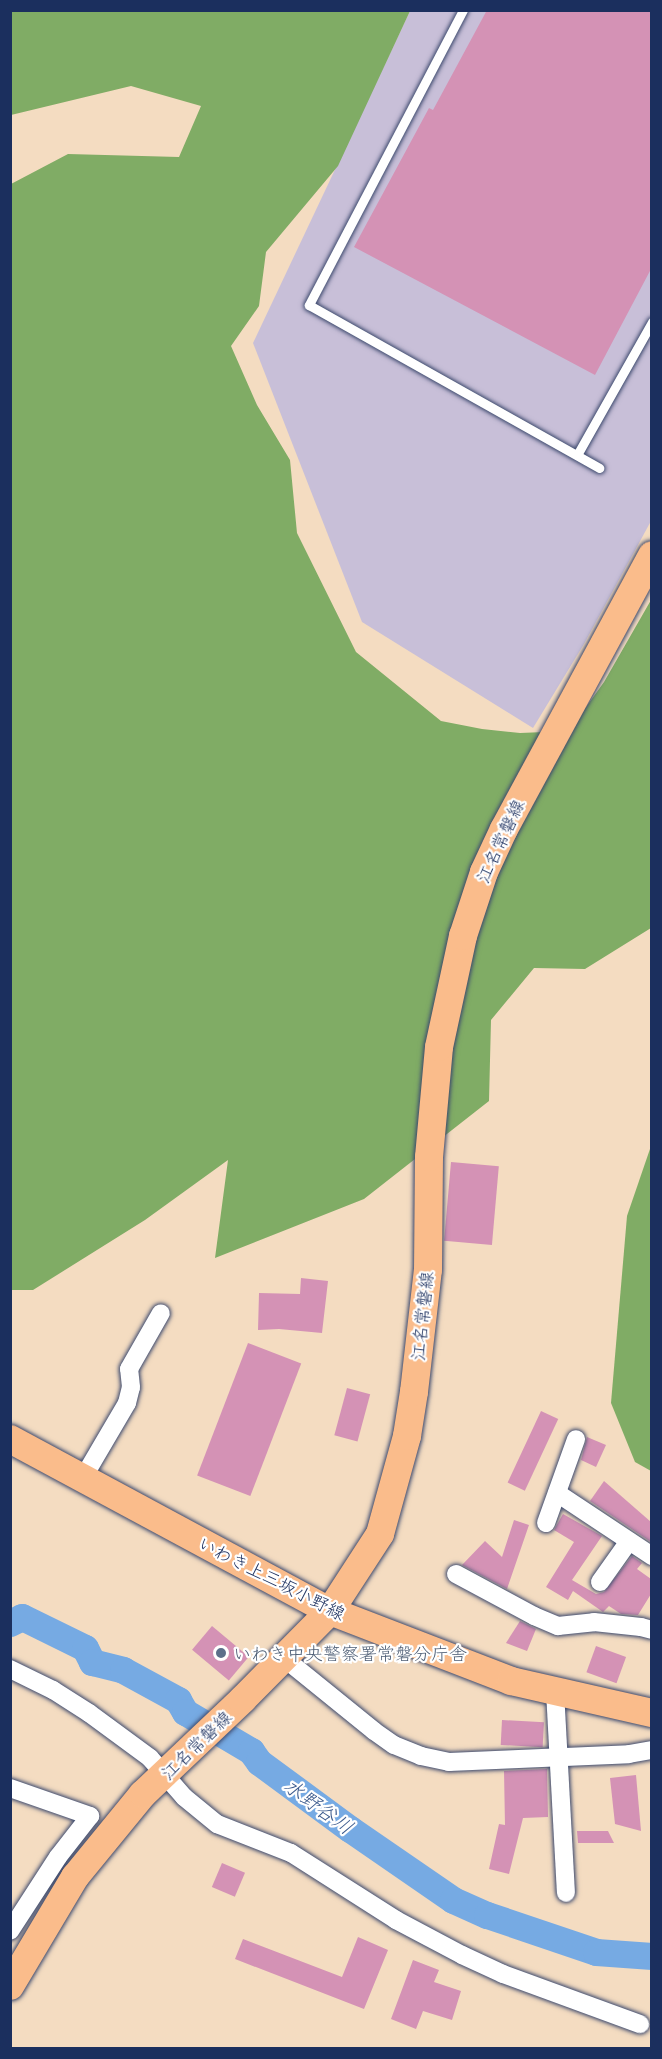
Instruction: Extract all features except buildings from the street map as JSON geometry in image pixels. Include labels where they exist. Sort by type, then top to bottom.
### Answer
[{"type":"main road","name":"江名常磐線","points":[[10,1986],[75,1877],[143,1794],[242,1701],[330,1611],[380,1534],[407,1436],[428,1270],[429,1157],[439,1047],[463,936],[484,872],[504,828],[651,555]]},
{"type":"main road","name":"いわき上三坂小野線","points":[[10,1439],[330,1611],[511,1681],[651,1713]]},
{"type":"street","points":[[83,1478],[127,1402],[131,1387],[129,1369],[160,1313]]},
{"type":"street","points":[[546,1523],[576,1439]]},
{"type":"street","points":[[556,1493],[651,1556]]},
{"type":"street","points":[[600,1582],[629,1541]]},
{"type":"street","points":[[456,1574],[534,1616],[558,1626],[594,1622],[651,1630]]},
{"type":"street","points":[[284,1658],[374,1731],[394,1745],[421,1756],[449,1762],[629,1754],[651,1750]]},
{"type":"street","points":[[10,1669],[53,1690],[90,1713],[150,1758],[184,1797],[217,1824],[291,1853],[396,1920],[462,1955],[503,1974],[640,2024]]},
{"type":"street","points":[[555,1691],[566,1893]]},
{"type":"street","points":[[10,1788],[90,1816],[19,1900],[10,1931]]},
{"type":"lane","points":[[463,10],[309,305],[599,468]]},
{"type":"lane","points":[[577,455],[651,322]]},
{"type":"shaded area","points":[[410,11],[651,11],[651,521],[584,644],[533,728],[362,622],[253,343]]},
{"type":"green space","points":[[11,11],[410,11],[338,166],[266,252],[259,306],[231,346],[257,405],[290,460],[297,533],[356,652],[441,721],[482,729],[520,733],[569,731],[604,682],[651,600],[651,928],[585,969],[534,968],[491,1020],[489,1101],[364,1199],[215,1258],[228,1160],[145,1220],[33,1290],[11,1290],[11,184],[68,154],[179,157],[201,106],[131,86],[11,115]]},
{"type":"green space","points":[[651,1146],[651,1471],[635,1462],[611,1403],[627,1216]]},
{"type":"waterway","name":"水野谷川","points":[[10,1623],[22,1617],[85,1648],[92,1662],[123,1670],[178,1700],[185,1712],[251,1751],[259,1762],[350,1829],[453,1900],[487,1915],[596,1952],[652,1956]]},
{"type":"place","name":"いわき中央警察署常磐分庁舎","points":[[221,1653]]}]
